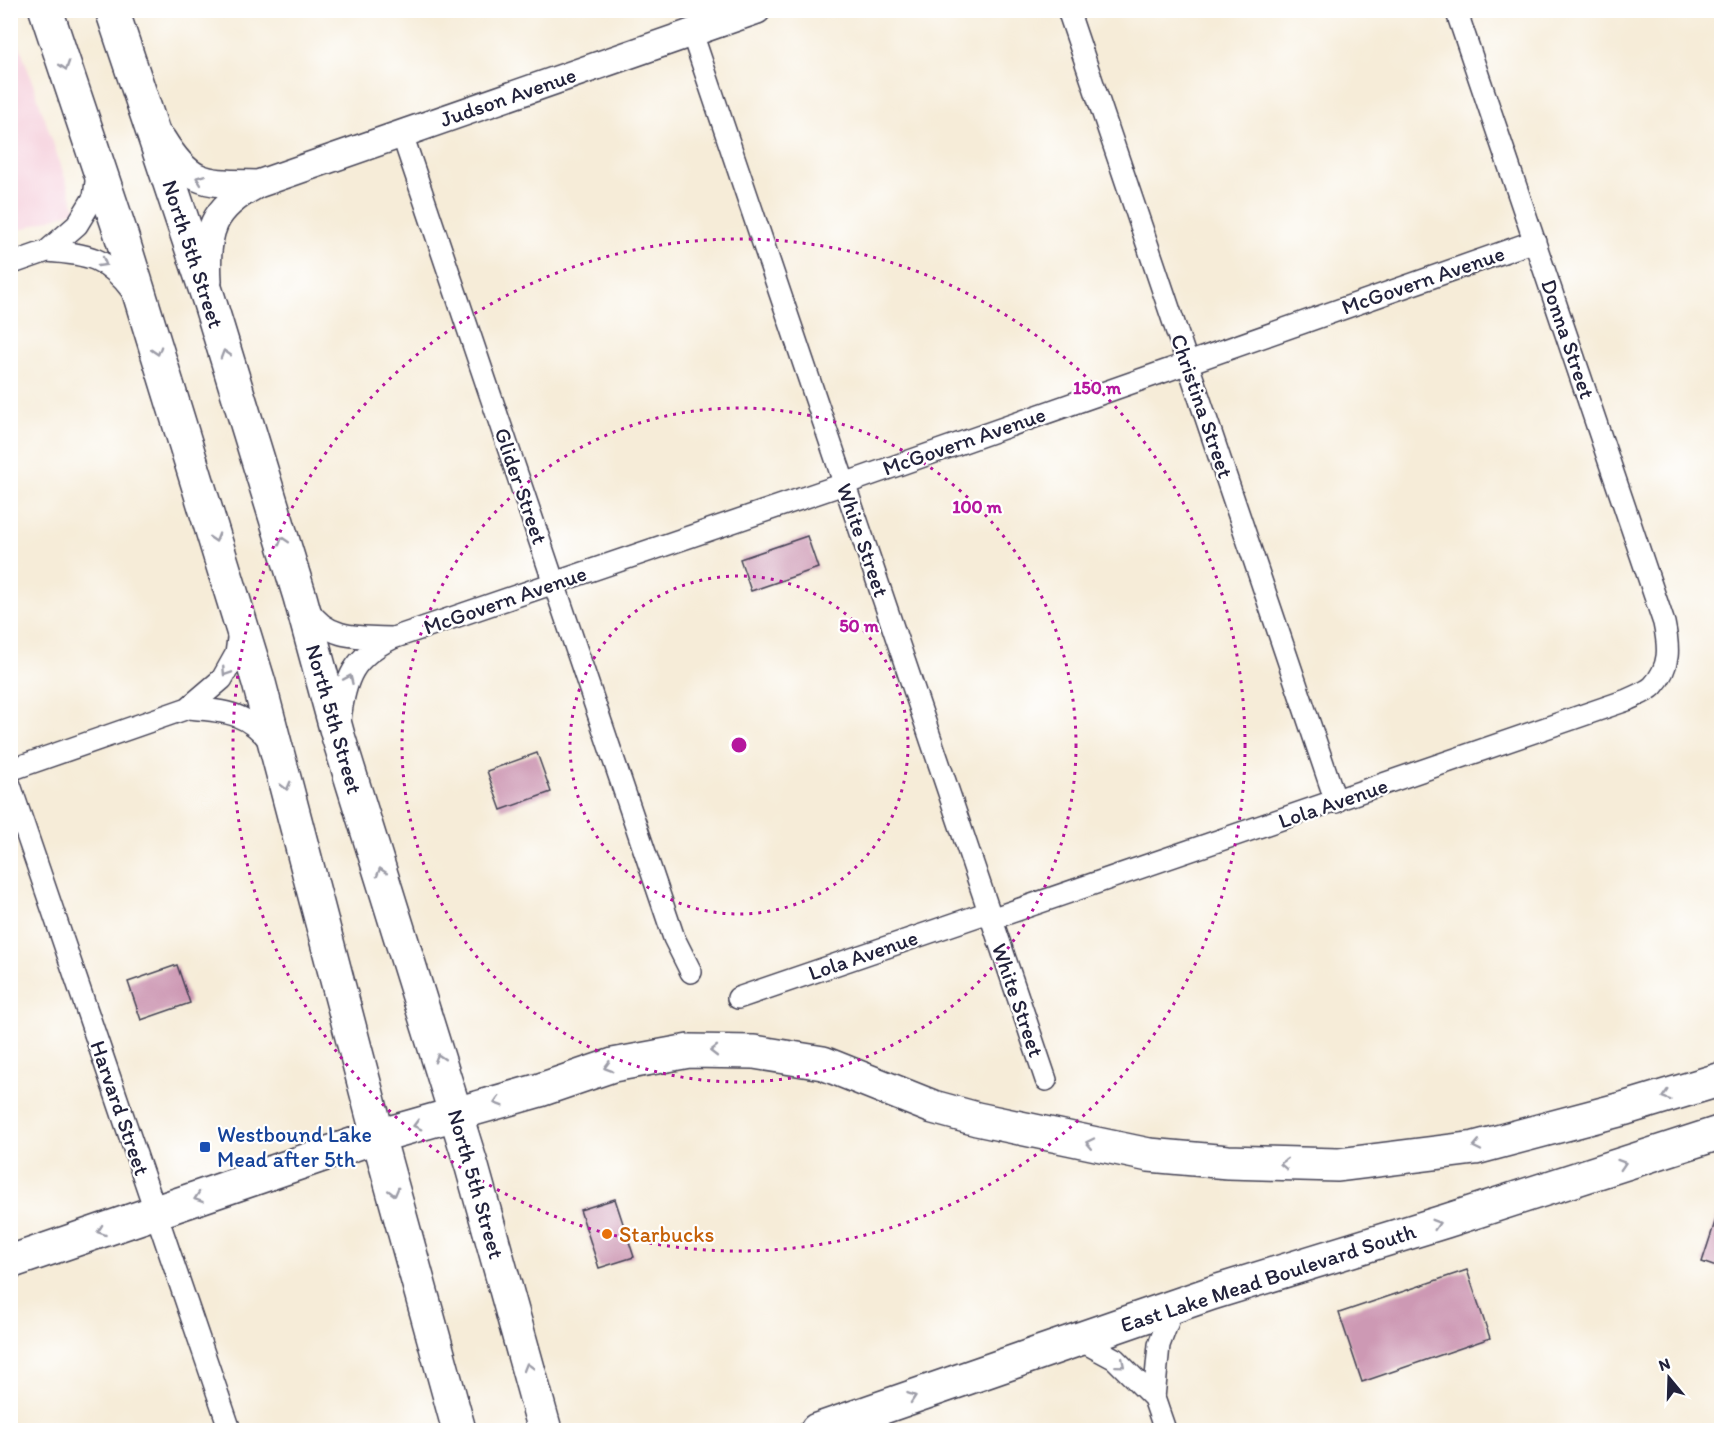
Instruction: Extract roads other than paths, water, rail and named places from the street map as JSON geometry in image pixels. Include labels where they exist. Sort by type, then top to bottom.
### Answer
[{"type":"main road","points":[[46,10],[143,305],[278,752],[378,1136],[459,1431]]},
{"type":"main road","name":"North 5th Street","points":[[112,10],[209,300],[300,597],[338,736],[456,1114],[545,1431]]},
{"type":"main road","points":[[10,1262],[378,1136],[540,1090],[613,1065],[689,1051],[754,1052],[823,1063],[933,1107],[976,1119],[1149,1155],[1228,1162],[1338,1165],[1475,1148],[1626,1108],[1722,1078]]},
{"type":"main road","name":"East Lake Mead Boulevard South","points":[[817,1431],[877,1419],[1080,1340],[1281,1271],[1446,1221],[1722,1132]]},
{"type":"street","name":"Christina Street","points":[[1068,10],[1336,802]]},
{"type":"street","name":"Donna Street","points":[[1456,10],[1664,623],[1669,647],[1664,670]]},
{"type":"street","name":"Judson Avenue","points":[[209,300],[208,239],[212,228],[217,217],[232,200],[258,184],[752,11]]},
{"type":"street","name":"White Street","points":[[692,33],[1046,1080]]},
{"type":"street","name":"Judson Avenue","points":[[147,114],[175,160],[191,175],[211,183],[258,184]]},
{"type":"street","name":"Glider Street","points":[[402,134],[674,938],[692,972]]},
{"type":"street","points":[[10,264],[47,251],[71,231],[86,213],[94,197],[98,164]]},
{"type":"street","name":"McGovern Avenue","points":[[338,736],[344,693],[352,670],[368,653],[393,638],[844,484],[1535,241]]},
{"type":"street","points":[[47,251],[80,254],[107,264],[124,279],[143,305]]},
{"type":"street","name":"McGovern Avenue","points":[[300,597],[317,622],[336,633],[348,636],[393,638]]},
{"type":"street","points":[[10,770],[188,708],[222,679],[228,670],[236,654],[240,622]]},
{"type":"street","name":"Lola Avenue","points":[[738,998],[1336,802],[1627,700],[1652,688],[1664,670]]},
{"type":"street","points":[[188,708],[223,710],[241,716],[261,731],[278,752]]},
{"type":"street","name":"Harvard Street","points":[[10,784],[230,1431]]},
{"type":"street","points":[[1154,1398],[1159,1346],[1173,1308]]},
{"type":"street","points":[[1080,1340],[1115,1359],[1154,1398],[1166,1431]]},
{"type":"place","name":"Westbound Lake Mead after 5th","points":[[205,1147]]},
{"type":"place","name":"Starbucks","points":[[607,1234]]}]
